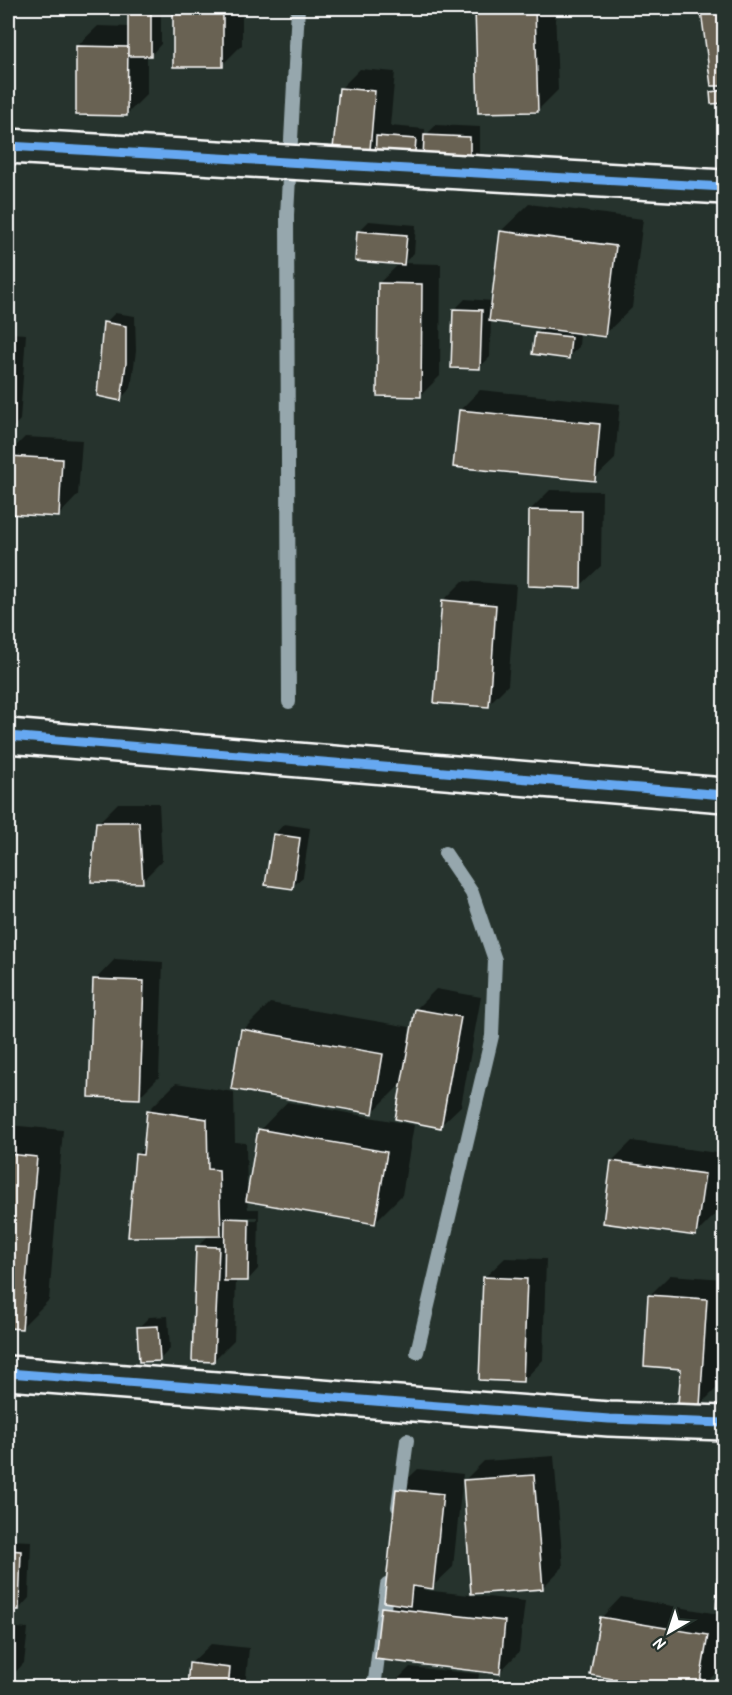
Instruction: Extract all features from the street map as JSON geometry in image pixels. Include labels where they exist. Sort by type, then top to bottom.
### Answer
[{"type":"street","points":[[8,146],[724,187]]},
{"type":"street","points":[[8,736],[724,795]]},
{"type":"street","points":[[8,1373],[609,1419],[724,1423]]},
{"type":"building","points":[[128,8],[151,8],[151,56],[128,56]]},
{"type":"building","points":[[173,8],[223,8],[223,67],[173,67]]},
{"type":"building","points":[[475,8],[535,8],[538,112],[478,113]]},
{"type":"building","points":[[722,9],[724,86],[711,86],[701,11]]},
{"type":"building","points":[[76,46],[128,47],[127,116],[76,115]]},
{"type":"building","points":[[339,88],[375,91],[369,162],[332,159]]},
{"type":"building","points":[[724,90],[724,103],[711,104],[710,92]]},
{"type":"building","points":[[424,135],[470,137],[470,166],[423,159]]},
{"type":"building","points":[[376,136],[416,139],[414,164],[375,162]]},
{"type":"building","points":[[357,231],[407,235],[404,265],[355,261]]},
{"type":"building","points":[[500,231],[616,246],[605,337],[489,321]]},
{"type":"building","points":[[378,283],[422,284],[421,397],[377,396]]},
{"type":"building","points":[[453,309],[482,310],[480,369],[451,368]]},
{"type":"building","points":[[103,322],[126,326],[126,363],[121,401],[97,396]]},
{"type":"building","points":[[535,333],[571,337],[569,359],[532,354]]},
{"type":"building","points":[[459,410],[600,424],[595,481],[453,467]]},
{"type":"building","points":[[8,456],[62,459],[59,517],[8,514]]},
{"type":"building","points":[[529,510],[582,511],[581,588],[528,586]]},
{"type":"building","points":[[442,600],[496,605],[489,707],[434,703]]},
{"type":"building","points":[[96,822],[139,822],[143,883],[91,882]]},
{"type":"building","points":[[273,834],[300,838],[293,889],[265,885]]},
{"type":"building","points":[[93,979],[144,981],[140,1099],[89,1097]]},
{"type":"building","points":[[415,1009],[461,1017],[441,1128],[395,1119]]},
{"type":"building","points":[[241,1029],[383,1054],[373,1114],[231,1089]]},
{"type":"building","points":[[147,1110],[207,1119],[208,1169],[219,1170],[221,1236],[128,1237],[135,1154],[143,1155]]},
{"type":"building","points":[[258,1129],[387,1152],[375,1224],[246,1201]]},
{"type":"building","points":[[8,1154],[37,1157],[22,1329],[8,1328]]},
{"type":"building","points":[[611,1161],[705,1174],[696,1236],[603,1223]]},
{"type":"building","points":[[225,1218],[249,1219],[248,1281],[224,1281]]},
{"type":"building","points":[[196,1246],[219,1247],[214,1362],[192,1361]]},
{"type":"building","points":[[483,1277],[527,1279],[523,1382],[479,1380]]},
{"type":"building","points":[[648,1295],[707,1299],[700,1406],[678,1404],[681,1369],[644,1366]]},
{"type":"building","points":[[158,1326],[160,1361],[139,1362],[137,1327]]},
{"type":"building","points":[[534,1475],[543,1589],[471,1594],[463,1480]]},
{"type":"building","points":[[396,1489],[443,1494],[433,1589],[412,1586],[410,1606],[384,1602]]},
{"type":"building","points":[[722,1496],[724,1496],[724,1608],[716,1608]]},
{"type":"building","points":[[8,1550],[21,1551],[19,1610],[8,1610]]},
{"type":"building","points":[[381,1607],[505,1621],[500,1674],[375,1659]]},
{"type":"building","points":[[600,1617],[708,1635],[699,1688],[665,1688],[590,1675]]},
{"type":"building","points":[[189,1663],[230,1668],[228,1688],[187,1688]]},
{"type":"waterway","points":[[289,702],[287,215],[298,8]]},
{"type":"waterway","points":[[417,1352],[492,1036],[495,960],[472,893],[445,853]]},
{"type":"waterway","points":[[398,1507],[407,1440]]},
{"type":"waterway","points":[[374,1688],[387,1585]]},
{"type":"cycle path","points":[[8,146],[724,187]]},
{"type":"cycle path","points":[[8,736],[724,795]]},
{"type":"cycle path","points":[[8,1373],[609,1419],[724,1423]]}]
